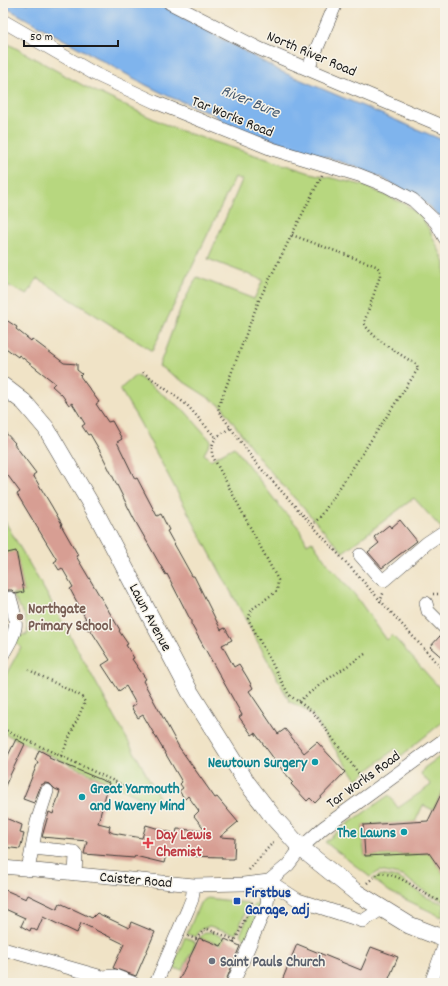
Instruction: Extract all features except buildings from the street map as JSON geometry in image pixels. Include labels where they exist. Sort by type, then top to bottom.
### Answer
[{"type":"main road","name":"Lawn Avenue","points":[[3,386],[24,402],[46,428],[96,513],[190,692],[247,783],[274,818],[301,848]]},
{"type":"main road","points":[[301,848],[356,893],[381,909],[409,925],[445,939]]},
{"type":"street","name":"North River Road","points":[[170,3],[260,49],[445,127]]},
{"type":"street","points":[[308,69],[336,3]]},
{"type":"street","name":"Tar Works Road","points":[[3,21],[95,74],[154,102],[272,150],[359,175],[387,186],[412,200],[436,222],[445,238]]},
{"type":"street","points":[[360,555],[379,577],[384,580],[427,543],[445,531]]},
{"type":"street","points":[[3,654],[15,632],[15,621],[10,598]]},
{"type":"street","points":[[426,603],[428,611],[445,628]]},
{"type":"street","name":"Tar Works Road","points":[[301,848],[323,828],[445,739]]},
{"type":"street","points":[[28,870],[37,822],[47,791]]},
{"type":"street","points":[[32,848],[74,852],[76,855],[75,874]]},
{"type":"street","points":[[233,983],[267,904],[268,881],[288,865],[301,848]]},
{"type":"street","name":"Caister Road","points":[[3,867],[194,885],[243,884],[268,881]]},
{"type":"street","points":[[268,881],[298,900],[364,921],[381,909]]},
{"type":"street","points":[[156,983],[190,904],[194,885]]},
{"type":"street","points":[[431,983],[445,944]]},
{"type":"street","points":[[3,949],[102,977],[115,976],[134,983]]},
{"type":"path","points":[[323,164],[322,176],[260,300],[218,408],[230,428],[256,463],[445,672]]},
{"type":"path","points":[[292,235],[376,266],[380,270],[380,276],[364,323],[375,336],[417,365],[418,370],[321,516],[312,525]]},
{"type":"path","points":[[143,372],[187,405],[216,438]]},
{"type":"path","points":[[230,428],[216,438],[212,444],[212,455],[278,580],[277,591],[252,609],[248,619],[289,695],[300,701],[313,712],[373,792]]},
{"type":"path","points":[[300,701],[325,681],[365,654]]},
{"type":"path","points":[[29,670],[81,696],[85,702],[61,756]]},
{"type":"path","points":[[3,729],[137,792]]},
{"type":"path","points":[[249,870],[276,839],[274,834]]},
{"type":"path","points":[[356,893],[370,879],[379,873],[402,878],[425,895],[445,903]]},
{"type":"path","points":[[196,940],[203,931],[208,930],[235,942],[252,904],[252,899]]},
{"type":"green space","points":[[3,41],[84,86],[175,129],[310,173],[362,185],[405,204],[420,215],[430,231],[445,263],[445,524],[440,527],[414,498],[343,552],[262,462],[223,407],[159,366],[181,307],[197,277],[254,299],[263,280],[208,259],[242,180],[235,177],[152,351],[37,278],[27,295],[3,283]]},
{"type":"green space","points":[[136,375],[185,411],[211,441],[204,454],[210,460],[234,447],[281,508],[299,528],[307,544],[312,541],[328,564],[355,595],[387,640],[392,635],[445,694],[445,720],[401,756],[395,749],[357,779],[324,734],[314,717],[305,709],[290,702],[139,421],[120,389]]},
{"type":"green space","points":[[3,518],[48,596],[159,797],[150,802],[3,733],[3,680],[21,647],[14,642],[18,636],[28,634],[25,616],[12,594],[24,592],[16,552],[3,554]]},
{"type":"green space","points":[[445,753],[445,786],[433,810],[423,805],[415,822],[363,825],[363,844],[365,856],[429,853],[445,876],[445,901],[431,896],[403,876],[380,871],[370,877],[325,842],[389,795],[398,808],[431,785],[421,774],[424,768]]},
{"type":"green space","points":[[380,875],[399,878],[428,898],[445,904],[442,917],[390,892],[373,879]]},
{"type":"green space","points":[[207,898],[248,903],[248,907],[236,934],[209,926],[200,930],[196,937],[187,934],[200,903]]},
{"type":"green space","points":[[257,903],[263,904],[246,941],[240,935],[252,907]]},
{"type":"green space","points":[[205,932],[213,932],[225,939],[223,945],[199,938]]},
{"type":"green space","points":[[185,937],[195,942],[195,944],[183,970],[172,968]]},
{"type":"water","name":"River Bure","points":[[3,3],[157,3],[280,71],[445,141],[445,228],[435,212],[422,200],[378,176],[351,165],[227,125],[212,113],[170,97],[146,85],[3,6]]},
{"type":"place","name":"Northgate Primary School","points":[[20,617]]},
{"type":"place","name":"Newtown Surgery","points":[[315,762]]},
{"type":"place","name":"Great Yarmouth and Waveny Mind","points":[[82,797]]},
{"type":"place","name":"The Lawns","points":[[404,832]]},
{"type":"place","name":"Day Lewis Chemist","points":[[148,843]]},
{"type":"place","name":"Firstbus Garage, adj","points":[[237,901]]},
{"type":"place","name":"Saint Pauls Church","points":[[212,961]]}]
